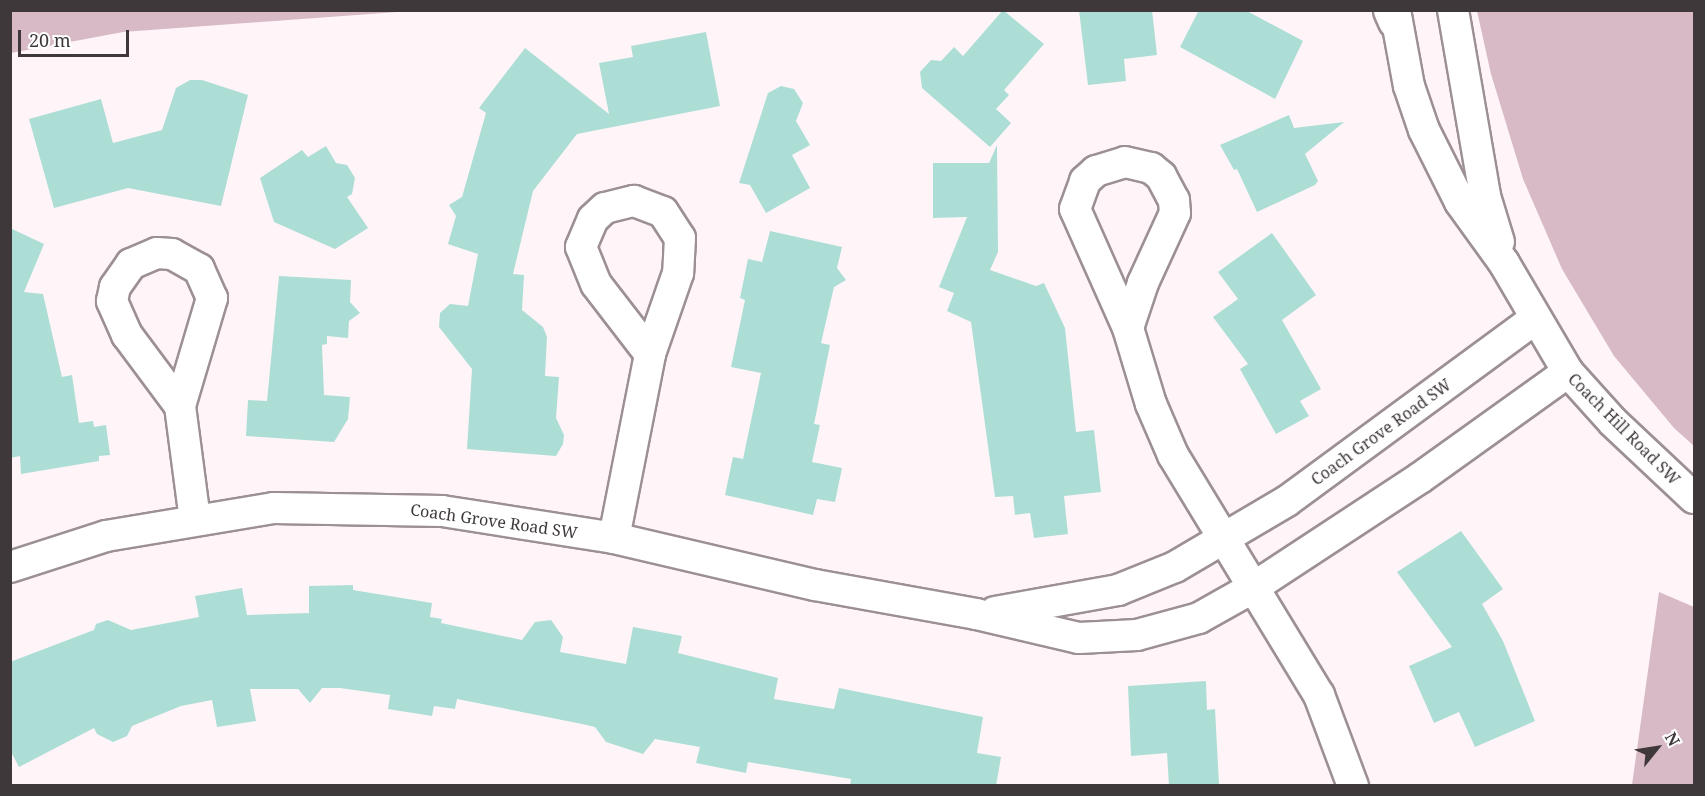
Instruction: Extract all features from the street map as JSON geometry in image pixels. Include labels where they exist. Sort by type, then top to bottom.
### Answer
[{"type":"street","name":"Coach Hill Road SW","points":[[1453,10],[1485,196],[1504,263]]},
{"type":"street","name":"Coach Hill Road SW","points":[[1393,14],[1409,86],[1424,130],[1460,202],[1504,263],[1568,372],[1613,422],[1695,498]]},
{"type":"street","points":[[1128,328],[1143,283],[1175,213],[1174,200],[1161,176],[1150,168],[1125,162],[1096,171],[1085,181],[1075,209],[1128,328],[1151,404],[1173,455],[1319,695],[1353,786]]},
{"type":"street","points":[[614,538],[650,354],[678,273],[680,238],[663,212],[634,201],[619,202],[593,219],[581,247],[596,284],[650,354]]},
{"type":"street","points":[[180,406],[127,335],[112,300],[115,287],[131,264],[157,253],[172,254],[200,269],[212,298],[180,406],[195,520]]},
{"type":"street","name":"Coach Grove Road SW","points":[[976,614],[1118,590],[1175,567],[1224,540],[1296,494],[1535,319]]},
{"type":"street","name":"Coach Grove Road SW","points":[[10,567],[106,536],[274,508],[377,507],[442,510],[614,538],[815,585],[976,614],[1079,638],[1137,634],[1199,618],[1254,587],[1420,478],[1568,372]]},
{"type":"shaded area","points":[[11,10],[411,11],[123,32],[11,53]]},
{"type":"shaded area","points":[[1477,11],[1694,11],[1694,446],[1674,428],[1614,356],[1562,269],[1523,179],[1491,74]]},
{"type":"shaded area","points":[[1659,592],[1694,607],[1694,785],[1632,785]]},
{"type":"building","points":[[1003,10],[1044,44],[1004,90],[1009,95],[996,109],[1011,123],[990,147],[922,88],[920,72],[931,60],[941,61],[954,47],[963,56]]},
{"type":"building","points":[[1079,10],[1152,10],[1157,55],[1124,59],[1126,81],[1088,85]]},
{"type":"building","points":[[1199,10],[1245,10],[1303,41],[1275,99],[1180,47]]},
{"type":"building","points":[[706,32],[720,106],[577,134],[533,191],[513,274],[524,275],[522,310],[543,327],[547,337],[545,376],[559,377],[556,418],[564,435],[563,444],[556,456],[467,449],[472,369],[439,327],[440,313],[450,304],[468,306],[478,254],[448,244],[456,216],[449,205],[462,197],[486,113],[479,108],[525,48],[609,114],[599,63],[633,57],[631,46]]},
{"type":"building","points":[[190,80],[202,80],[248,95],[221,206],[128,188],[54,208],[29,119],[101,99],[113,143],[162,130],[176,88]]},
{"type":"building","points":[[781,86],[794,89],[803,103],[796,121],[810,145],[792,155],[810,188],[766,213],[750,185],[739,183],[768,93]]},
{"type":"building","points":[[1289,115],[1294,128],[1344,122],[1305,154],[1318,181],[1315,185],[1257,212],[1237,169],[1234,170],[1220,145]]},
{"type":"building","points":[[997,145],[998,252],[990,270],[1036,286],[1044,283],[1065,328],[1076,432],[1094,430],[1101,492],[1064,496],[1068,534],[1034,538],[1030,513],[1015,515],[1013,496],[995,497],[971,322],[947,311],[954,293],[939,287],[967,217],[933,218],[933,163],[989,163]]},
{"type":"building","points":[[326,146],[336,163],[347,165],[355,178],[352,194],[347,197],[368,228],[335,249],[274,222],[260,178],[302,150],[308,157]]},
{"type":"building","points":[[10,228],[44,244],[24,292],[43,294],[62,377],[72,375],[79,423],[93,421],[94,427],[106,425],[110,455],[99,456],[99,461],[21,474],[20,456],[10,458]]},
{"type":"building","points":[[770,231],[842,247],[837,268],[846,280],[834,287],[821,343],[830,345],[814,424],[820,425],[812,462],[842,468],[835,502],[817,499],[813,515],[725,495],[733,457],[743,459],[761,373],[731,367],[745,300],[740,298],[748,259],[762,262]]},
{"type":"building","points":[[1272,233],[1316,295],[1282,320],[1321,389],[1300,401],[1309,416],[1276,434],[1240,369],[1248,364],[1213,317],[1238,299],[1218,272]]},
{"type":"building","points":[[279,276],[351,280],[350,302],[360,313],[349,321],[348,338],[327,336],[327,344],[322,345],[324,395],[350,397],[348,419],[334,442],[246,436],[248,400],[267,401]]},
{"type":"building","points":[[1461,531],[1503,589],[1482,604],[1503,641],[1535,721],[1475,747],[1459,712],[1434,723],[1409,666],[1452,647],[1397,572]]},
{"type":"building","points":[[353,585],[353,590],[432,603],[430,617],[442,619],[441,623],[522,640],[535,622],[551,620],[563,637],[560,652],[626,664],[633,627],[682,636],[678,653],[778,678],[774,699],[834,709],[839,688],[983,717],[977,753],[1001,757],[996,786],[850,786],[851,779],[748,762],[746,773],[696,763],[700,747],[655,739],[643,754],[606,742],[595,727],[582,724],[457,699],[455,709],[434,706],[432,716],[388,709],[390,695],[340,688],[322,688],[310,703],[298,689],[250,689],[256,721],[217,727],[212,700],[181,706],[132,726],[127,736],[113,742],[97,734],[94,728],[19,767],[10,750],[10,662],[94,630],[96,624],[108,620],[131,630],[199,617],[195,596],[242,588],[247,615],[309,613],[309,586]]},
{"type":"building","points":[[1206,681],[1207,710],[1215,709],[1219,784],[1169,786],[1167,753],[1131,756],[1128,686]]}]
